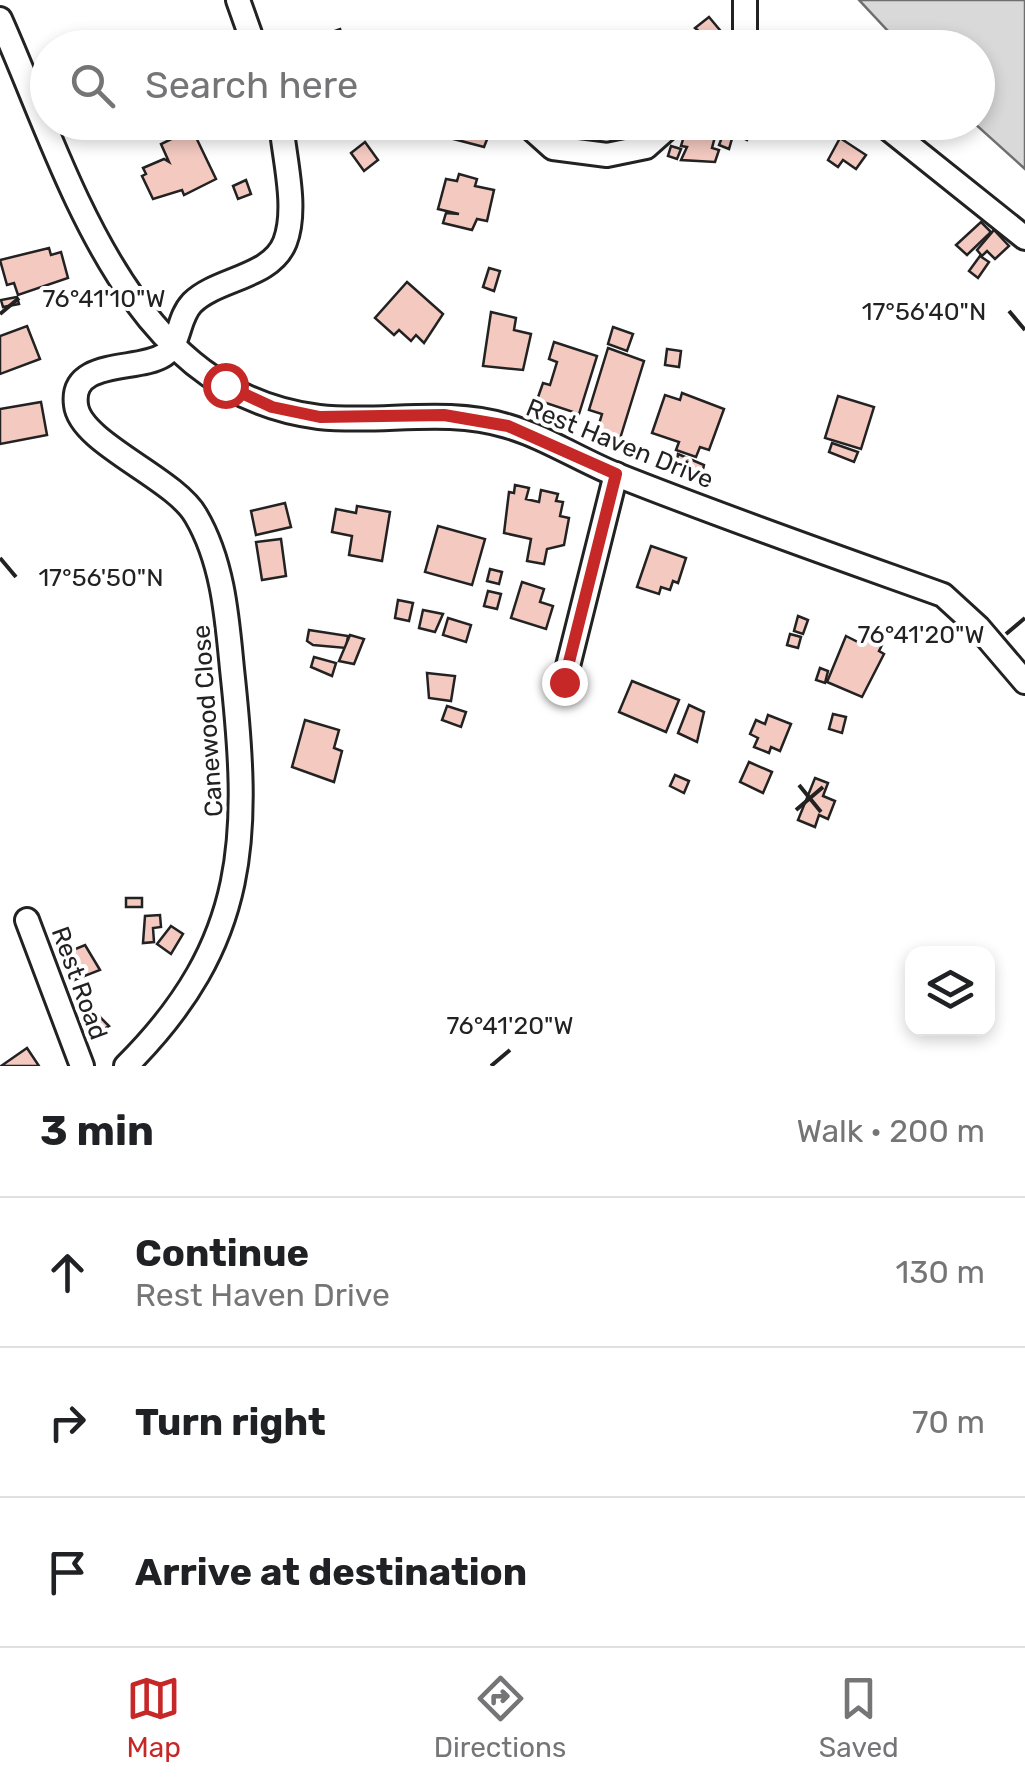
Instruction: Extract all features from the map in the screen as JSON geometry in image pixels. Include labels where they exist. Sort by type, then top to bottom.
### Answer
[{"type":"street","points":[[238,0],[249,30]]},
{"type":"street","points":[[745,0],[745,30]]},
{"type":"street","name":"Rest Haven Drive","points":[[0,19],[30,88]]},
{"type":"street","name":"Rest Haven Drive","points":[[53,140],[100,249],[174,346],[225,385],[272,407],[320,417],[444,415],[508,426],[616,474],[944,595],[978,626],[1025,682]]},
{"type":"street","points":[[174,346],[180,321],[192,303],[267,264],[283,247],[290,225],[283,140]]},
{"type":"street","points":[[544,140],[553,148],[608,155],[646,147],[654,140]]},
{"type":"street","points":[[902,140],[1025,238]]},
{"type":"street","name":"Canewood Close","points":[[126,1066],[164,1028],[199,980],[231,896],[243,830],[224,590],[196,514],[144,466],[86,426],[76,408],[77,389],[86,377],[104,368],[145,364],[174,346]]},
{"type":"street","points":[[564,682],[616,474]]},
{"type":"street","name":"Rest Road","points":[[28,920],[82,1066]]},
{"type":"shaded area","points":[[859,0],[1025,0],[1025,169],[993,140],[995,30],[887,30]]},
{"type":"building","points":[[709,17],[720,30],[697,30],[695,28]]},
{"type":"building","points":[[169,140],[197,140],[216,179],[184,195],[182,190],[153,199],[142,176],[146,174],[143,168],[164,159],[169,162],[161,144]]},
{"type":"building","points":[[457,140],[487,140],[484,147]]},
{"type":"building","points":[[683,140],[714,140],[712,148],[719,150],[715,162],[681,160],[687,147],[681,146]]},
{"type":"building","points":[[721,140],[732,140],[729,149],[719,145]]},
{"type":"building","points":[[839,140],[866,155],[856,169],[843,160],[838,167],[828,160]]},
{"type":"building","points":[[365,142],[378,160],[364,171],[351,153]]},
{"type":"building","points":[[671,146],[681,149],[677,159],[668,156]]},
{"type":"building","points":[[459,174],[477,179],[475,186],[494,190],[487,221],[477,219],[472,230],[443,223],[446,213],[459,214],[438,209],[446,179],[457,181]]},
{"type":"building","points":[[246,180],[251,194],[238,199],[233,186]]},
{"type":"building","points":[[981,222],[991,232],[967,255],[956,245]]},
{"type":"building","points":[[994,230],[1009,246],[995,259],[987,251],[982,256],[977,250]]},
{"type":"building","points":[[49,248],[51,255],[61,252],[68,278],[18,295],[14,283],[7,285],[0,260]]},
{"type":"building","points":[[980,256],[989,262],[978,278],[969,271]]},
{"type":"building","points":[[489,268],[500,271],[494,291],[483,287]]},
{"type":"building","points":[[407,282],[443,314],[424,343],[416,335],[411,341],[399,330],[394,335],[375,318]]},
{"type":"building","points":[[17,297],[19,304],[3,307],[1,300]]},
{"type":"building","points":[[491,312],[516,318],[514,330],[531,334],[523,370],[483,366]]},
{"type":"building","points":[[27,326],[40,359],[0,374],[0,336]]},
{"type":"building","points":[[613,327],[633,334],[627,351],[608,344]]},
{"type":"building","points":[[554,342],[597,356],[579,414],[537,400],[543,383],[550,385],[557,362],[549,359]]},
{"type":"building","points":[[608,348],[644,361],[619,442],[596,434],[602,414],[589,410]]},
{"type":"building","points":[[667,349],[681,351],[679,367],[665,365]]},
{"type":"building","points":[[682,393],[724,409],[709,450],[700,447],[696,457],[676,450],[679,442],[652,433],[665,395],[680,400]]},
{"type":"building","points":[[838,396],[874,407],[861,449],[825,438]]},
{"type":"building","points":[[41,402],[47,435],[0,444],[0,409]]},
{"type":"building","points":[[832,443],[858,452],[854,462],[829,452]]},
{"type":"building","points":[[678,454],[704,465],[700,482],[675,474]]},
{"type":"building","points":[[515,485],[529,488],[526,499],[539,502],[541,490],[558,494],[556,501],[563,502],[560,516],[569,518],[564,545],[547,549],[544,564],[527,561],[531,539],[504,533],[509,492],[514,493]]},
{"type":"building","points":[[285,503],[291,527],[256,535],[251,511]]},
{"type":"building","points":[[357,506],[390,512],[382,561],[349,555],[352,536],[332,532],[336,509],[356,513]]},
{"type":"building","points":[[438,526],[485,539],[472,585],[425,572]]},
{"type":"building","points":[[281,539],[286,576],[262,580],[256,542]]},
{"type":"building","points":[[651,546],[686,558],[678,583],[673,581],[670,590],[661,587],[659,594],[637,587]]},
{"type":"building","points":[[490,569],[502,572],[499,584],[487,581]]},
{"type":"building","points":[[522,582],[544,589],[540,602],[553,606],[546,629],[511,618]]},
{"type":"building","points":[[488,591],[501,594],[497,609],[484,606]]},
{"type":"building","points":[[398,600],[413,603],[409,621],[395,618]]},
{"type":"building","points":[[423,610],[443,614],[435,632],[419,628]]},
{"type":"building","points":[[798,616],[808,620],[803,634],[794,631]]},
{"type":"building","points":[[448,618],[471,625],[466,642],[443,635]]},
{"type":"building","points":[[309,630],[348,636],[346,648],[313,645],[307,641]]},
{"type":"building","points":[[790,634],[801,637],[798,648],[787,645]]},
{"type":"building","points":[[350,635],[364,639],[354,664],[339,661]]},
{"type":"building","points":[[846,636],[860,643],[863,637],[882,645],[879,651],[884,654],[862,697],[827,682]]},
{"type":"building","points":[[314,657],[336,663],[332,676],[311,667]]},
{"type":"building","points":[[820,668],[828,671],[825,683],[816,680]]},
{"type":"building","points":[[427,673],[455,676],[451,701],[429,698]]},
{"type":"building","points":[[632,681],[679,700],[666,732],[619,712]]},
{"type":"building","points":[[689,705],[704,712],[697,742],[678,733]]},
{"type":"building","points":[[447,706],[466,712],[461,727],[442,720]]},
{"type":"building","points":[[833,714],[846,717],[842,733],[829,729]]},
{"type":"building","points":[[768,715],[791,724],[780,751],[771,747],[769,753],[754,747],[758,738],[750,734],[756,720],[765,724]]},
{"type":"building","points":[[305,720],[339,730],[334,748],[342,751],[334,782],[292,767]]},
{"type":"building","points":[[749,762],[772,772],[763,793],[740,782]]},
{"type":"building","points":[[675,775],[689,781],[684,793],[670,786]]},
{"type":"building","points":[[815,778],[828,783],[823,796],[835,801],[828,819],[819,815],[815,827],[798,820]]},
{"type":"building","points":[[126,898],[142,898],[142,907],[126,907]]},
{"type":"building","points":[[160,915],[161,927],[153,928],[154,942],[143,943],[145,916]]},
{"type":"building","points":[[171,926],[183,934],[171,954],[157,944]]},
{"type":"building","points":[[85,945],[100,970],[72,981],[61,955]]},
{"type":"building","points":[[98,1015],[109,1026],[92,1036],[84,1026]]},
{"type":"building","points":[[27,1048],[39,1066],[1,1066]]},
{"type":"route","points":[[225,385],[272,407],[320,417],[444,415],[508,426],[616,474],[564,682]]}]
